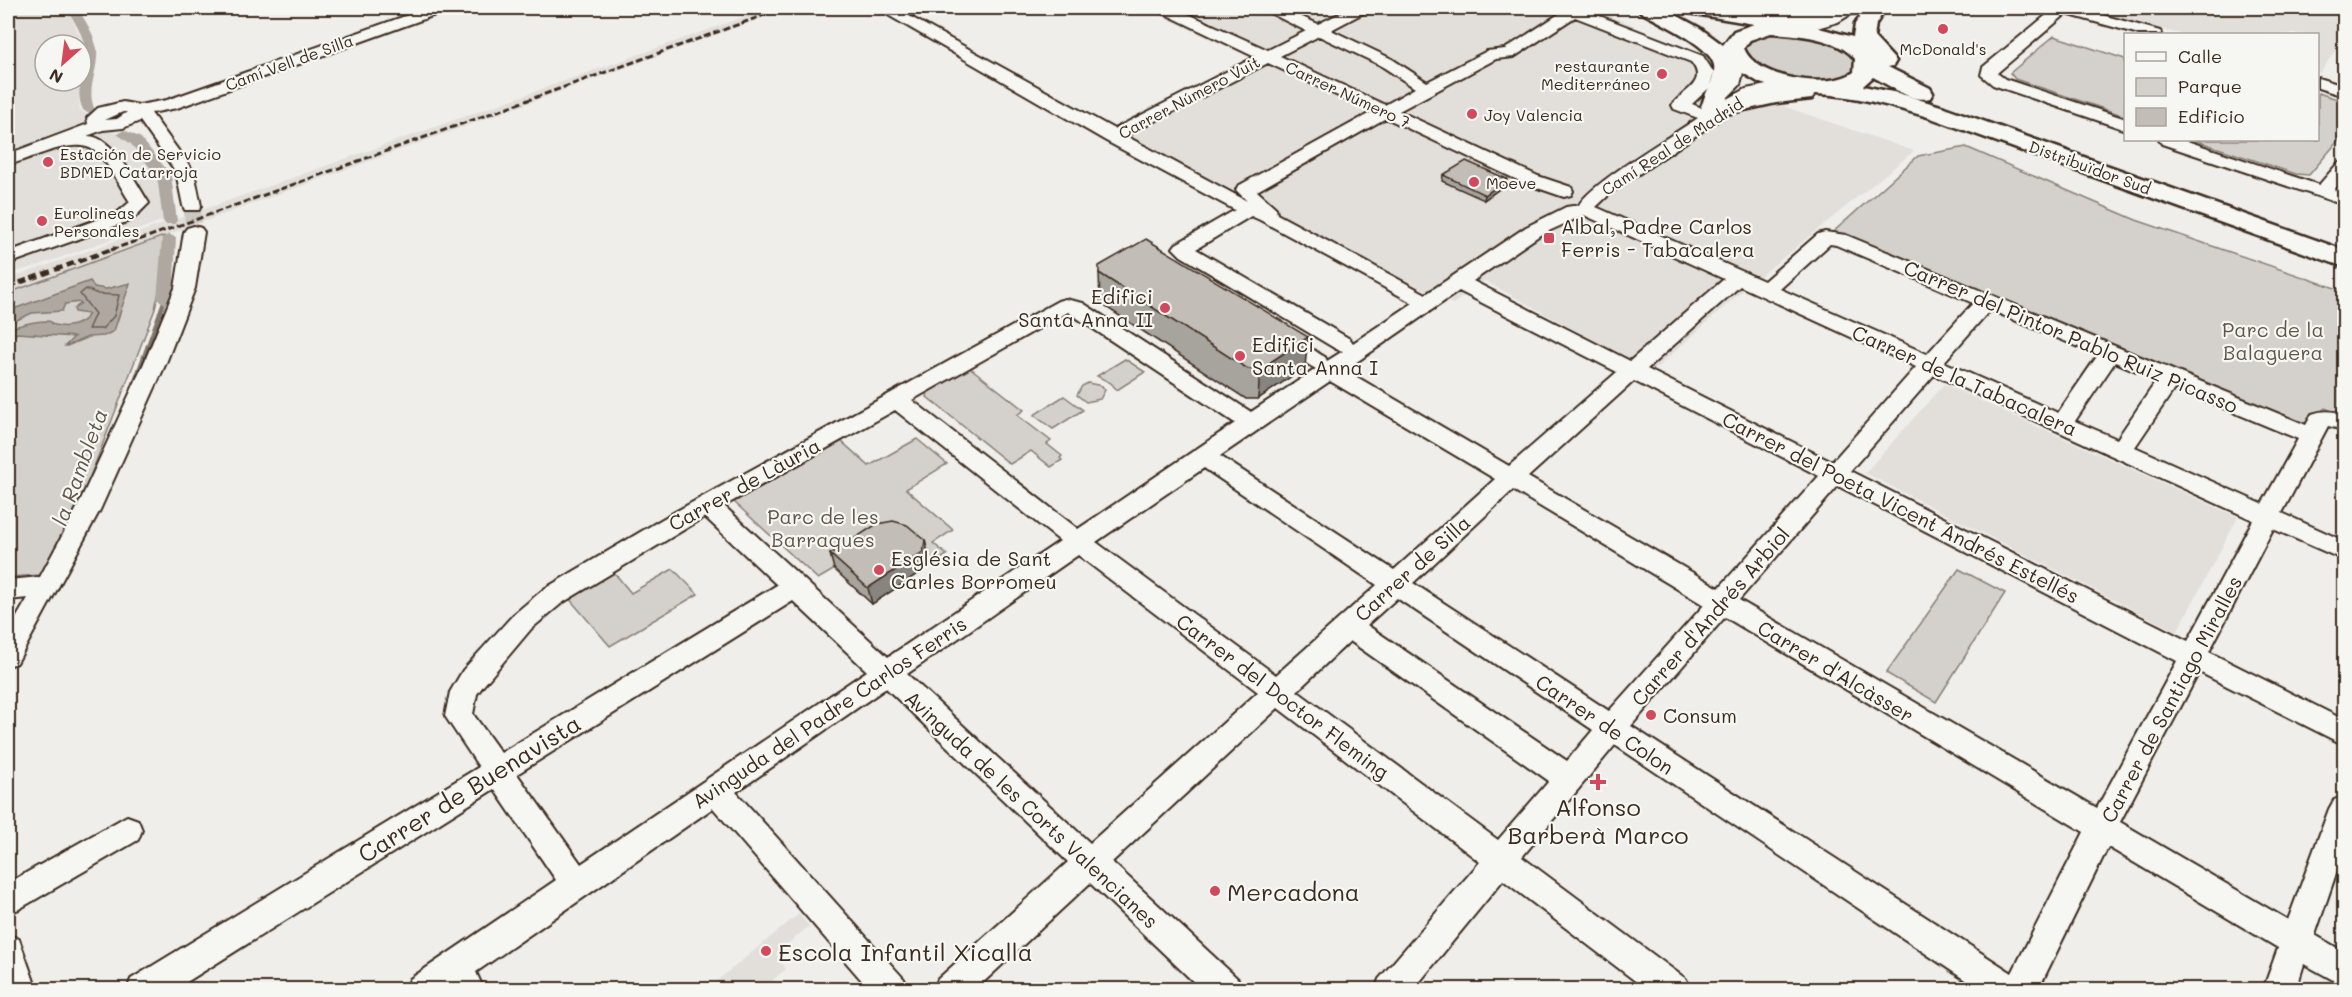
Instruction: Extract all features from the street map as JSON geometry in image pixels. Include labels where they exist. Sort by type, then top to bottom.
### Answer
[{"type":"highway","points":[[1649,8],[1699,28],[1760,74],[1792,85],[1831,87],[1859,80],[1866,73],[1859,55]]},
{"type":"highway","points":[[1649,8],[1708,43],[1721,55],[1725,70],[1713,107],[1776,96],[1814,95],[1963,115]]},
{"type":"highway","points":[[1679,8],[1716,18],[1771,27]]},
{"type":"highway","points":[[1695,8],[1782,21],[1810,18],[1852,8]]},
{"type":"highway","points":[[1876,8],[1866,21],[1862,33],[1866,45],[1892,67],[1963,115]]},
{"type":"highway","points":[[1735,53],[1735,39],[1743,33],[1771,27]]},
{"type":"highway","name":"Distribuïdor Sud","points":[[1771,27],[1800,28],[1819,32],[1903,84],[1963,115],[2344,260]]},
{"type":"highway","name":"Distribuïdor Sud","points":[[1831,87],[1963,115],[2344,245]]},
{"type":"street","name":"Camí Vell de Silla","points":[[136,111],[171,104],[441,8]]},
{"type":"street","points":[[916,8],[896,15],[1112,137],[1427,303]]},
{"type":"street","name":"Carrer Número 7","points":[[1164,8],[1387,111],[1560,195]]},
{"type":"street","points":[[1271,8],[1386,62],[1427,89]]},
{"type":"street","name":"Carrer Número Vuit","points":[[1112,137],[1254,65],[1266,56],[1317,29],[1362,8]]},
{"type":"street","points":[[1800,28],[1833,19],[1852,8]]},
{"type":"street","points":[[1859,55],[1849,31],[1867,8]]},
{"type":"street","points":[[2124,124],[1999,82],[1989,75],[1989,70],[2063,8],[2150,33]]},
{"type":"street","points":[[1343,344],[1186,250],[1258,213],[1269,212],[1245,190],[1493,54],[1508,54],[1570,9],[1697,59],[1703,64],[1706,77],[1702,89],[1680,105],[1713,107]]},
{"type":"street","name":"Camí Real de Madrid","points":[[1584,207],[1713,107],[1732,85],[1735,53]]},
{"type":"street","points":[[2319,83],[2344,91]]},
{"type":"street","name":"Camí Real de Madrid","points":[[1560,195],[1594,184],[1713,107],[1752,93],[1792,85]]},
{"type":"street","points":[[8,142],[131,118],[136,111],[153,125],[185,172],[192,206]]},
{"type":"street","points":[[8,160],[107,123],[140,122],[153,125]]},
{"type":"street","points":[[104,149],[102,135],[107,123]]},
{"type":"street","points":[[8,258],[130,213],[140,203],[104,149],[92,141],[60,142],[36,149]]},
{"type":"street","points":[[2171,141],[2344,200]]},
{"type":"street","points":[[2323,192],[2344,166]]},
{"type":"street","name":"Carrer de la Tabacalera","points":[[1560,195],[1565,210],[1584,207],[2344,550]]},
{"type":"street","name":"Avinguda del Padre Carlos Ferris","points":[[1533,231],[1560,195]]},
{"type":"street","name":"Avinguda del Padre Carlos Ferris","points":[[422,990],[462,978],[577,884],[1251,423],[1322,366],[1427,303],[1533,231],[1584,207]]},
{"type":"street","points":[[8,655],[90,507],[155,363],[185,288],[194,232]]},
{"type":"street","name":"Carrer del Pintor Pablo Ruiz Picasso","points":[[1766,290],[1825,238],[1830,237],[1987,300],[2311,436]]},
{"type":"street","name":"Carrer de Silla","points":[[951,990],[1510,479],[1738,277]]},
{"type":"street","name":"Carrer del Poeta Vicent Andrés Estellés","points":[[1458,282],[2344,732]]},
{"type":"street","name":"Carrer d'Andrés Arbiol","points":[[1391,990],[1612,728],[1987,300]]},
{"type":"street","name":"Carrer de Làuria","points":[[497,770],[459,716],[464,692],[473,678],[535,609],[575,581],[1061,307],[1075,306],[1251,423]]},
{"type":"street","name":"Carrer d'Alcàsser","points":[[1260,327],[1510,479],[2344,970]]},
{"type":"street","points":[[2062,423],[2111,352]]},
{"type":"street","points":[[2121,450],[2170,378]]},
{"type":"street","name":"Carrer del Doctor Fleming","points":[[896,399],[1077,542],[1674,990]]},
{"type":"street","name":"Carrer de Santiago Miralles","points":[[2021,990],[2102,827],[2270,517],[2320,419],[2337,420]]},
{"type":"street","name":"Carrer de Colon","points":[[1203,456],[2010,990]]},
{"type":"street","name":"Avinguda de les Corts Valencianes","points":[[708,505],[1226,990]]},
{"type":"street","points":[[8,590],[48,586]]},
{"type":"street","name":"Carrer de Buenavista","points":[[143,990],[795,587]]},
{"type":"street","points":[[1348,626],[1570,779]]},
{"type":"street","points":[[497,770],[577,884]]},
{"type":"street","points":[[715,790],[892,990]]},
{"type":"street","points":[[2279,990],[2344,809]]},
{"type":"street","points":[[8,899],[127,830]]},
{"type":"street","points":[[8,950],[21,990]]},
{"type":"shaded area","points":[[8,8],[67,8],[79,33],[33,33],[33,93],[80,93],[80,110],[130,142],[154,171],[160,196],[165,201],[165,220],[37,266],[8,274]]},
{"type":"shaded area","points":[[769,8],[789,8],[8,293],[8,279]]},
{"type":"shaded area","points":[[1145,8],[1587,8],[1634,25],[1635,32],[1718,61],[1716,79],[1783,106],[1914,151],[1741,292],[1652,372],[1485,281],[1453,304],[1243,200],[1127,134],[1265,65]]},
{"type":"shaded area","points":[[2081,8],[2344,8],[2344,43],[2341,42],[2320,73],[2319,33],[2176,33]]},
{"type":"shaded area","points":[[1944,384],[2238,517],[2177,632],[1865,473]]},
{"type":"shaded area","name":"Escola Infantil Xicalla","points":[[799,914],[809,926],[776,954],[786,969],[762,989],[707,989]]},
{"type":"green space","points":[[1765,32],[1828,40],[1849,51],[1855,60],[1856,69],[1850,76],[1829,82],[1800,81],[1772,75],[1752,64],[1742,49],[1744,41]]},
{"type":"green space","points":[[2054,36],[2124,59],[2124,116],[2015,79],[2010,73]]},
{"type":"green space","points":[[2319,93],[2344,101],[2344,134],[2309,175],[2296,174],[2197,141],[2319,141]]},
{"type":"green space","name":"Parc de la Balaguera","points":[[1966,147],[2136,220],[2344,291],[2344,416],[2325,408],[2301,428],[1832,233],[1918,156]]},
{"type":"green space","points":[[164,236],[162,278],[155,309],[83,495],[41,575],[8,577],[8,293]]},
{"type":"green space","points":[[1125,359],[1145,372],[1117,390],[1111,383],[1097,376]]},
{"type":"green space","points":[[968,366],[1024,410],[1017,415],[1051,441],[1047,444],[1062,456],[1060,458],[1062,460],[1051,467],[1031,451],[1010,464],[927,397],[929,388]]},
{"type":"green space","points":[[1088,383],[1102,386],[1105,390],[1100,399],[1086,402],[1077,395],[1082,386]]},
{"type":"green space","points":[[1064,396],[1083,410],[1053,429],[1034,415]]},
{"type":"green space","name":"Parc de les Barraques","points":[[917,439],[947,464],[906,489],[953,530],[933,543],[947,555],[930,566],[925,561],[928,557],[840,566],[818,579],[734,502],[841,441],[869,466]]},
{"type":"green space","points":[[673,569],[698,594],[610,646],[567,596],[612,570],[631,593]]},
{"type":"green space","points":[[1959,569],[2005,593],[1936,702],[1886,673]]},
{"type":"water","points":[[90,281],[94,287],[106,289],[130,283],[114,331],[104,336],[88,337],[67,346],[65,346],[74,337],[17,333],[8,341],[8,329],[22,325],[46,321],[65,326],[75,325],[83,320],[89,314],[75,312],[74,309],[80,302],[65,304],[62,311],[32,313],[8,324],[8,311]]},
{"type":"building","name":"Moeve","points":[[1466,161],[1507,179],[1485,195],[1443,175]]},
{"type":"building","points":[[1146,239],[1308,337],[1260,369],[1248,369],[1099,273],[1099,266]]},
{"type":"building","points":[[893,521],[907,525],[925,540],[923,552],[868,588],[830,554],[877,524]]},
{"type":"waterway","name":"la Rambleta","points":[[72,8],[90,45],[91,59],[85,89],[89,110]]},
{"type":"waterway","name":"la Rambleta","points":[[124,134],[136,141],[164,175],[170,221]]},
{"type":"waterway","name":"la Rambleta","points":[[165,299],[169,238]]},
{"type":"waterway","name":"la Rambleta","points":[[133,387],[165,299]]},
{"type":"tunnel","points":[[192,206],[194,232]]},
{"type":"railway","points":[[111,250],[784,8]]},
{"type":"railway","points":[[8,287],[115,248]]},
{"type":"place","name":"McDonald's","points":[[1943,29]]},
{"type":"place","name":"restaurante Mediterráneo","points":[[1662,74]]},
{"type":"place","name":"Joy Valencia","points":[[1472,114]]},
{"type":"place","name":"Estación de Servicio BDMED Catarroja","points":[[48,162]]},
{"type":"place","name":"Moeve","points":[[1474,182]]},
{"type":"place","name":"Eurolineas Personales","points":[[42,221]]},
{"type":"place","name":"Albal, Padre Carlos Ferris - Tabacalera","points":[[1549,238]]},
{"type":"place","name":"Edifici Santa Anna II","points":[[1165,308]]},
{"type":"place","name":"Edifici Santa Anna I","points":[[1240,356]]},
{"type":"place","name":"Església de Sant Carles Borromeu","points":[[879,570]]},
{"type":"place","name":"Consum","points":[[1651,715]]},
{"type":"place","name":"Alfonso Barberà Marco","points":[[1598,782]]},
{"type":"place","name":"Mercadona","points":[[1215,891]]},
{"type":"place","name":"Escola Infantil Xicalla","points":[[766,951]]}]
